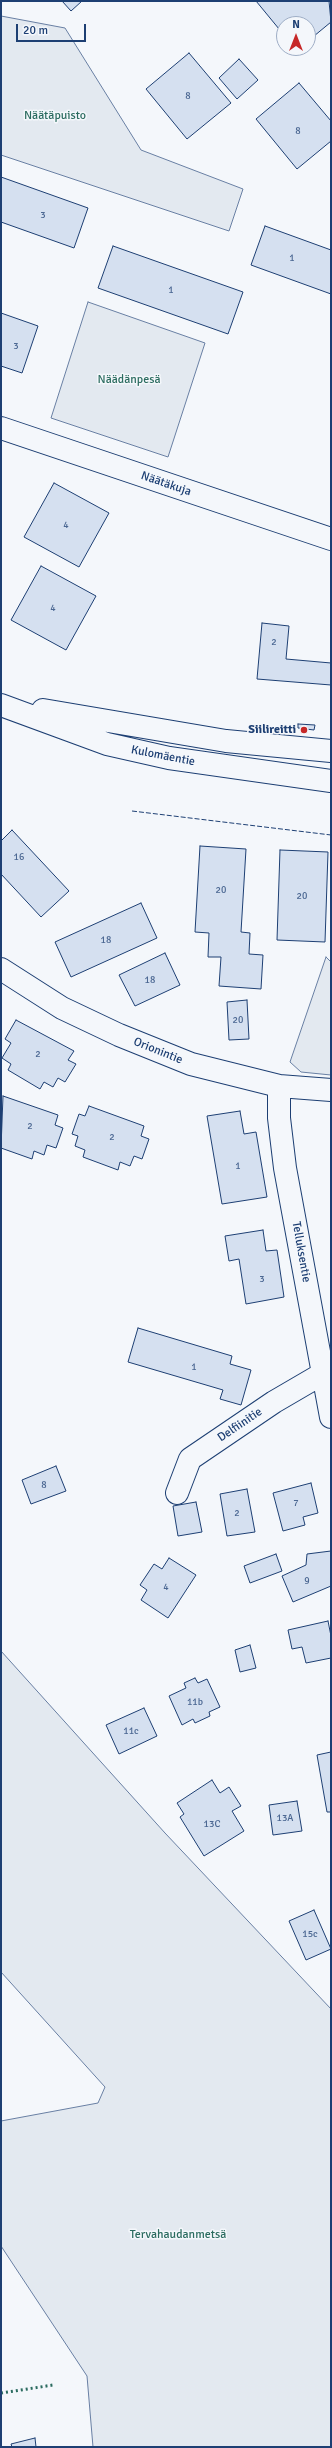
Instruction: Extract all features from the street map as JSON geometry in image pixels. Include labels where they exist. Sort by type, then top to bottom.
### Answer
[{"type":"street","name":"Näätäkuja","points":[[1,428],[331,539]]},
{"type":"street","name":"Kulomäentie","points":[[1,704],[226,741],[331,751]]},
{"type":"street","name":"Kulomäentie","points":[[1,704],[115,746],[169,758],[331,781]]},
{"type":"street","name":"Orionintie","points":[[1,969],[62,1008],[126,1038],[191,1064],[279,1086],[331,1090]]},
{"type":"street","name":"Telluksentie","points":[[279,1086],[279,1118],[285,1168],[331,1417]]},
{"type":"street","name":"Delfiinitie","points":[[177,1492],[190,1459],[274,1402],[322,1374]]},
{"type":"green space","name":"Näätäpuisto","points":[[1,16],[65,28],[141,150],[243,189],[229,231],[1,155]]},
{"type":"green space","name":"Näädänpesä","points":[[88,302],[205,343],[168,457],[51,418]]},
{"type":"green space","points":[[326,957],[331,962],[331,1075],[301,1072],[290,1062]]},
{"type":"green space","name":"Tervahaudanmetsä","points":[[1,1651],[165,1833],[331,2009],[331,2447],[93,2447],[87,2376],[1,2246],[1,2121],[98,2103],[105,2087],[1,1972]]},
{"type":"building","points":[[62,1],[82,1],[71,11]]},
{"type":"building","points":[[256,1],[329,1],[331,22],[316,34],[316,16],[276,16],[276,25]]},
{"type":"building","points":[[189,53],[231,103],[187,139],[146,89]]},
{"type":"building","points":[[239,59],[258,80],[237,99],[219,78]]},
{"type":"building","points":[[299,83],[331,121],[331,141],[297,169],[256,119]]},
{"type":"building","points":[[1,177],[88,208],[74,248],[1,222]]},
{"type":"building","points":[[265,226],[331,250],[331,294],[251,265]]},
{"type":"building","points":[[113,246],[243,292],[228,334],[98,288]]},
{"type":"building","points":[[1,313],[38,326],[22,373],[1,366]]},
{"type":"building","points":[[54,483],[109,513],[79,567],[24,537]]},
{"type":"building","points":[[41,566],[96,596],[66,650],[11,620]]},
{"type":"building","points":[[262,623],[289,626],[286,659],[331,663],[331,685],[257,679]]},
{"type":"building","points":[[298,724],[315,725],[314,730],[298,728]]},
{"type":"building","points":[[12,830],[69,891],[41,917],[1,874],[1,841]]},
{"type":"building","points":[[200,846],[246,849],[241,932],[250,933],[249,954],[263,955],[261,989],[219,986],[221,957],[208,957],[209,933],[195,932]]},
{"type":"building","points":[[280,850],[328,852],[325,942],[277,940]]},
{"type":"building","points":[[141,903],[157,938],[71,977],[55,942]]},
{"type":"building","points":[[165,953],[180,985],[135,1006],[119,975]]},
{"type":"building","points":[[247,1000],[249,1039],[229,1040],[227,1002]]},
{"type":"building","points":[[16,1020],[74,1051],[68,1060],[76,1064],[65,1082],[58,1078],[53,1087],[44,1082],[40,1089],[8,1070],[11,1064],[2,1058],[11,1043],[5,1039]]},
{"type":"building","points":[[3,1096],[58,1115],[55,1125],[63,1128],[56,1148],[47,1145],[44,1155],[34,1151],[32,1159],[1,1148]]},
{"type":"building","points":[[89,1106],[144,1126],[141,1136],[149,1139],[142,1159],[134,1156],[130,1166],[120,1162],[118,1170],[83,1157],[85,1150],[75,1146],[78,1136],[72,1134],[79,1114],[85,1116]]},
{"type":"building","points":[[240,1111],[244,1134],[256,1132],[267,1197],[222,1204],[207,1116]]},
{"type":"building","points":[[263,1230],[266,1251],[277,1250],[284,1297],[246,1304],[239,1259],[229,1261],[225,1236]]},
{"type":"building","points":[[138,1328],[232,1356],[230,1364],[251,1370],[241,1405],[220,1399],[223,1390],[128,1362]]},
{"type":"building","points":[[56,1466],[66,1491],[31,1504],[22,1480]]},
{"type":"building","points":[[311,1483],[318,1513],[303,1517],[305,1525],[283,1531],[273,1493]]},
{"type":"building","points":[[247,1489],[255,1532],[227,1536],[220,1494]]},
{"type":"building","points":[[196,1502],[202,1532],[178,1536],[173,1506]]},
{"type":"building","points":[[331,1551],[331,1586],[293,1602],[282,1576],[306,1565],[307,1554]]},
{"type":"building","points":[[276,1554],[282,1571],[250,1583],[244,1566]]},
{"type":"building","points":[[169,1558],[196,1575],[168,1618],[141,1600],[147,1590],[140,1585],[154,1564],[162,1569]]},
{"type":"building","points":[[328,1621],[331,1636],[331,1658],[306,1663],[302,1647],[292,1649],[288,1630]]},
{"type":"building","points":[[250,1645],[256,1668],[240,1672],[235,1650]]},
{"type":"building","points":[[195,1678],[198,1683],[207,1679],[220,1707],[209,1712],[210,1716],[195,1723],[193,1719],[182,1725],[169,1696],[186,1688],[184,1683]]},
{"type":"building","points":[[144,1708],[157,1736],[119,1754],[106,1725]]},
{"type":"building","points":[[331,1752],[331,1812],[327,1812],[317,1755]]},
{"type":"building","points":[[212,1780],[220,1793],[229,1787],[241,1806],[232,1811],[244,1831],[204,1856],[180,1817],[184,1814],[177,1803]]},
{"type":"building","points":[[297,1801],[302,1831],[273,1835],[269,1805]]},
{"type":"building","points":[[314,1910],[331,1949],[306,1960],[289,1921]]},
{"type":"building","points":[[35,2438],[36,2447],[12,2447],[11,2444]]},
{"type":"hedge","points":[[1,2393],[53,2385]]},
{"type":"fence","points":[[132,811],[331,835]]},
{"type":"place","name":"Siilireitti","points":[[304,730]]}]
